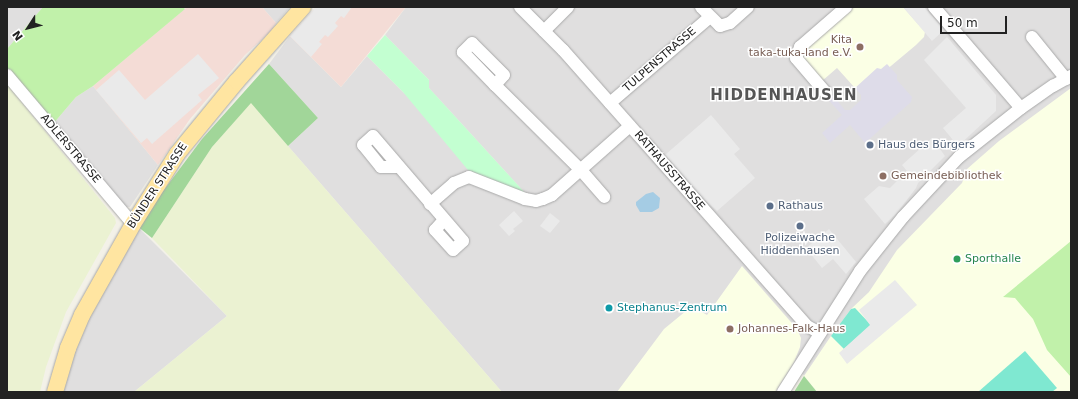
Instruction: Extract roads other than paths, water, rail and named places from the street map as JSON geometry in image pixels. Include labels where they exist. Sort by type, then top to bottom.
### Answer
[{"type":"main road","name":"BÜNDER STRASSE","points":[[54,392],[68,348],[82,315],[133,224],[177,154],[200,124],[303,7]]},
{"type":"street","name":"RATHAUSSTRASSE","points":[[520,7],[563,50],[807,326],[820,333]]},
{"type":"street","points":[[544,31],[568,7]]},
{"type":"street","points":[[701,7],[720,26],[730,23],[748,7]]},
{"type":"street","points":[[826,93],[796,58],[800,47],[846,7]]},
{"type":"street","points":[[934,7],[1021,108]]},
{"type":"street","name":"TULPENSTRASSE","points":[[610,103],[710,17]]},
{"type":"street","points":[[782,392],[860,271],[903,217],[959,157],[1021,108],[1069,78],[1032,37]]},
{"type":"street","name":"ADLERSTRASSE","points":[[7,75],[133,224]]},
{"type":"street","points":[[495,84],[580,169],[604,197]]},
{"type":"street","points":[[430,204],[454,183],[469,177],[525,199],[536,201],[552,195],[630,126]]},
{"type":"street","points":[[399,167],[444,220]]},
{"type":"water","points":[[653,192],[660,198],[659,208],[652,212],[640,212],[636,202],[646,194]]},
{"type":"place","name":"Kita taka-tuka-land e.V.","points":[[860,47]]},
{"type":"place","name":"Haus des Bürgers","points":[[870,145]]},
{"type":"place","name":"Gemeindebibliothek","points":[[883,176]]},
{"type":"place","name":"Rathaus","points":[[770,206]]},
{"type":"place","name":"Polizeiwache Hiddenhausen","points":[[800,226]]},
{"type":"place","name":"Sporthalle","points":[[957,259]]},
{"type":"place","name":"Stephanus-Zentrum","points":[[609,308]]},
{"type":"place","name":"Johannes-Falk-Haus","points":[[730,329]]},
{"type":"district","name":"HIDDENHAUSEN","points":[[784,96]]}]
